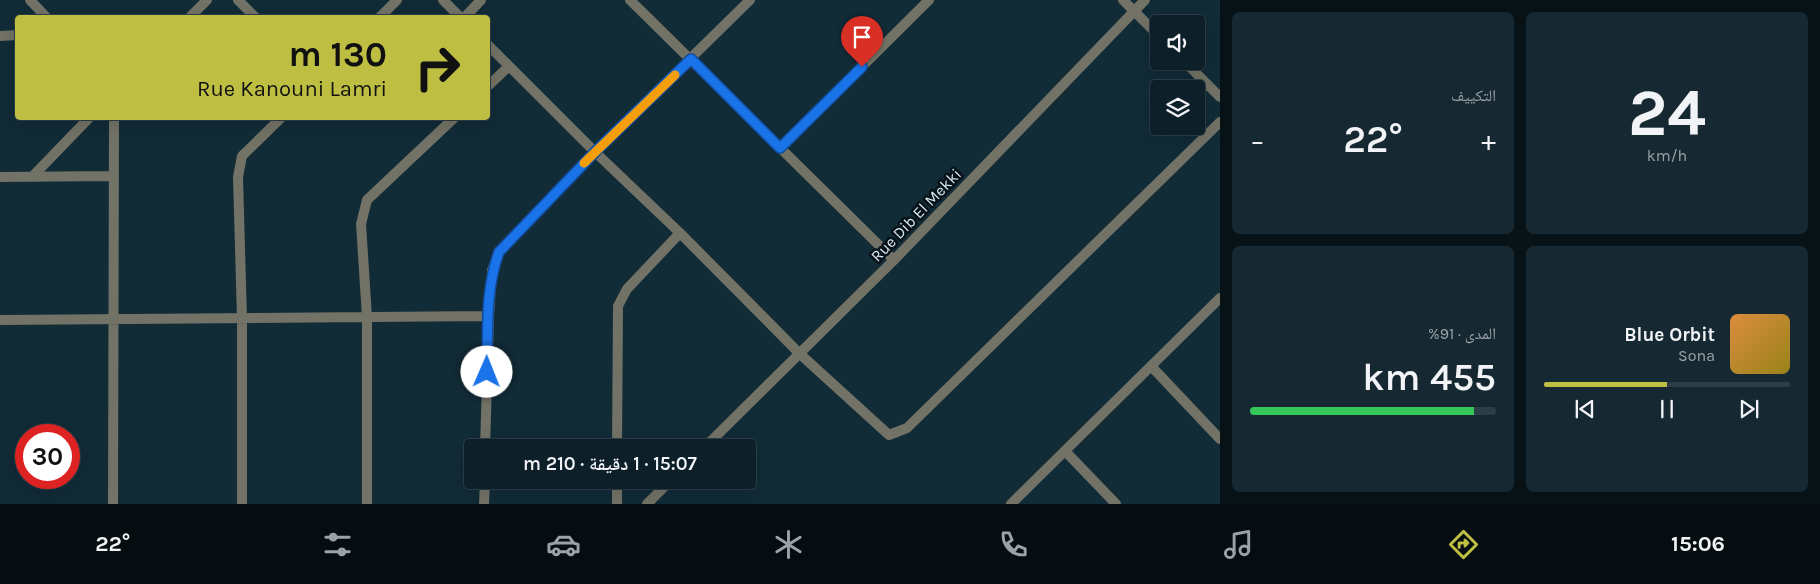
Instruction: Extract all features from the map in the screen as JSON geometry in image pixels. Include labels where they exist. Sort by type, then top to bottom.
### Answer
[{"type":"street","points":[[30,0],[44,15]]},
{"type":"street","points":[[192,15],[207,0]]},
{"type":"street","points":[[238,0],[253,15]]},
{"type":"street","points":[[382,15],[397,0]]},
{"type":"street","points":[[443,0],[459,15]]},
{"type":"street","points":[[465,15],[481,0]]},
{"type":"street","points":[[630,0],[894,260]]},
{"type":"street","points":[[485,439],[488,316],[492,270],[499,252],[595,152],[750,0]]},
{"type":"street","points":[[780,148],[929,0]]},
{"type":"street","points":[[1123,0],[1150,27]]},
{"type":"street","name":"Rue Dib El Mekki","points":[[713,439],[894,260],[1145,0]]},
{"type":"street","points":[[0,36],[15,35]]},
{"type":"street","points":[[490,47],[800,354],[889,435],[907,428],[1220,122]]},
{"type":"street","points":[[490,84],[509,66]]},
{"type":"street","points":[[1193,70],[1220,97]]},
{"type":"street","points":[[32,177],[87,120]]},
{"type":"street","points":[[112,504],[114,120]]},
{"type":"street","points":[[242,504],[242,319],[238,177],[242,156],[278,120]]},
{"type":"street","points":[[367,504],[367,317],[361,224],[367,200],[452,120]]},
{"type":"street","points":[[0,178],[114,176]]},
{"type":"street","points":[[617,439],[618,306],[628,289],[680,234]]},
{"type":"street","points":[[1011,504],[1220,298]]},
{"type":"street","points":[[0,320],[488,316]]},
{"type":"street","points":[[1151,366],[1220,439]]},
{"type":"street","points":[[1065,451],[1116,504]]},
{"type":"street","points":[[484,504],[485,489]]},
{"type":"street","points":[[617,489],[617,504]]},
{"type":"street","points":[[646,504],[662,489]]},
{"type":"slow traffic","points":[[584,163],[675,75]]},
{"type":"route","points":[[487,372],[488,316],[492,270],[499,252],[595,152],[691,59],[780,148],[862,67]]}]
